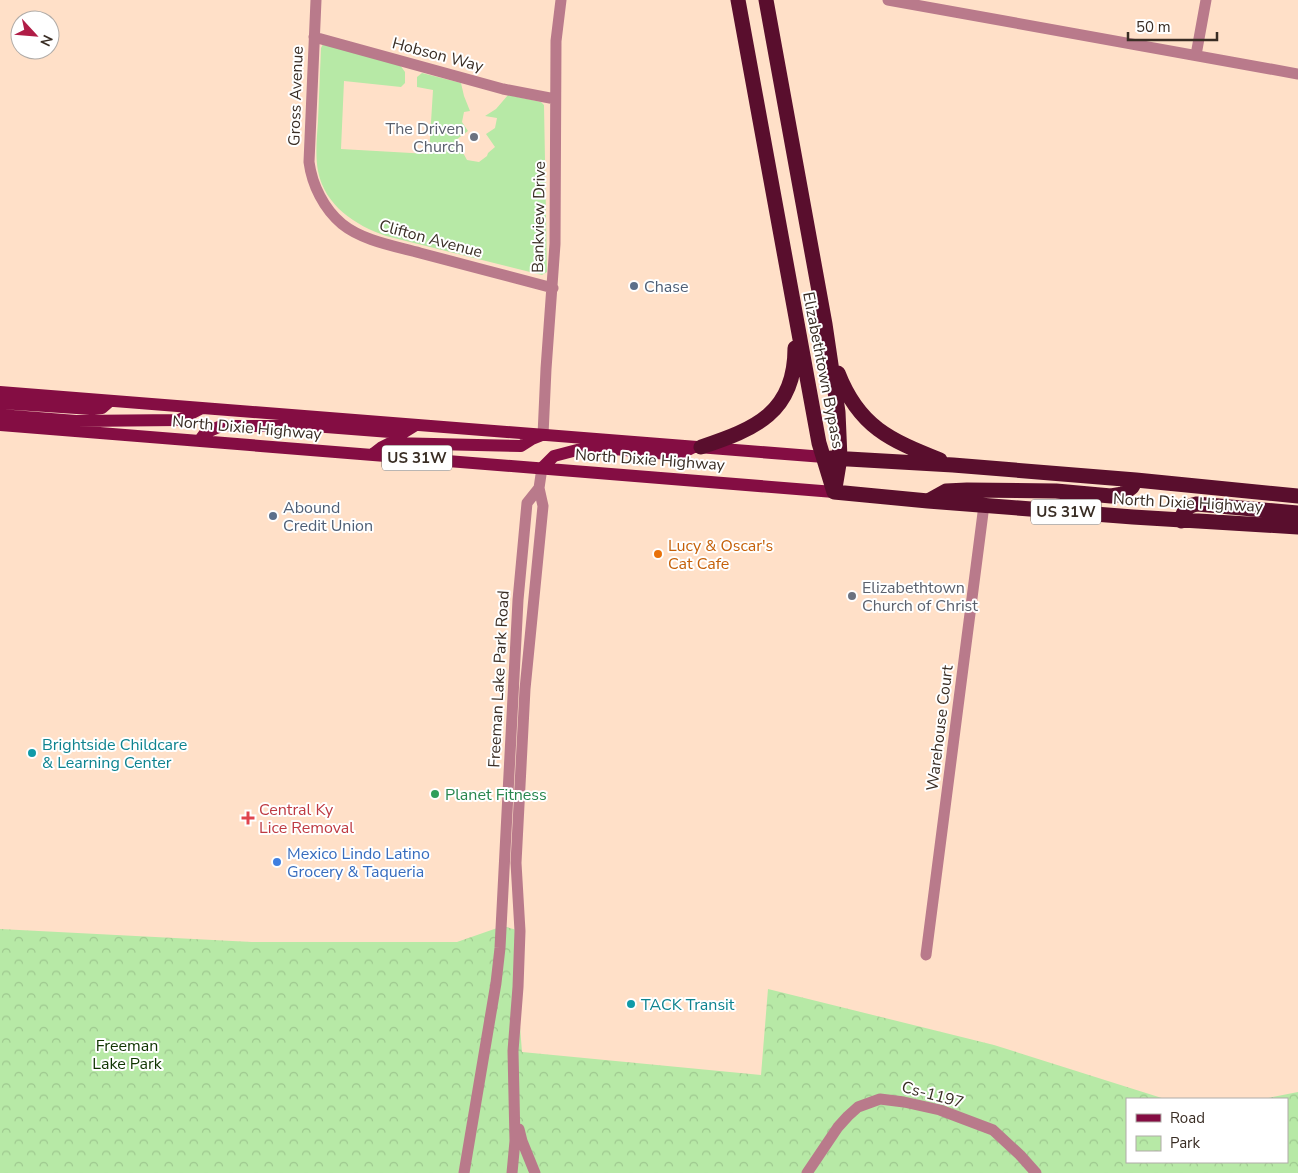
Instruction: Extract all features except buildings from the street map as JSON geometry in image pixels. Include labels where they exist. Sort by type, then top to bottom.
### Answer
[{"type":"highway","name":"Elizabethtown Bypass","points":[[738,0],[819,443],[834,492]]},
{"type":"highway","name":"Elizabethtown Bypass","points":[[766,0],[825,324],[838,412],[840,458],[834,492]]},
{"type":"highway","points":[[697,447],[737,435],[756,424],[774,410],[783,398],[791,383],[795,366],[795,312]]},
{"type":"highway","points":[[825,324],[836,369],[844,390],[869,422],[884,435],[902,445],[953,465]]},
{"type":"highway","name":"US 31W","points":[[824,457],[953,465]]},
{"type":"highway","name":"North Dixie Highway","points":[[953,465],[1298,496]]},
{"type":"highway","points":[[928,501],[946,492],[967,490],[1056,491],[1111,496],[1123,494],[1136,480]]},
{"type":"highway","name":"North Dixie Highway","points":[[834,492],[1181,521],[1298,527]]},
{"type":"highway","points":[[1181,521],[1185,509],[1197,504],[1298,513]]},
{"type":"main road","name":"North Dixie Highway","points":[[0,392],[824,457]]},
{"type":"main road","points":[[0,403],[92,409],[102,408],[110,401]]},
{"type":"main road","points":[[0,415],[76,421],[180,420],[202,408]]},
{"type":"main road","name":"North Dixie Highway","points":[[0,425],[834,492]]},
{"type":"main road","points":[[199,440],[205,433],[221,426],[313,426],[403,433],[416,425]]},
{"type":"main road","points":[[373,454],[390,443],[521,446],[543,435]]},
{"type":"main road","points":[[542,468],[554,456],[577,450],[604,448],[678,455],[697,447]]},
{"type":"street","name":"Gross Avenue","points":[[316,0],[309,162],[310,173],[318,192]]},
{"type":"street","name":"Bankview Drive","points":[[543,435],[555,244],[554,99],[556,41],[561,0]]},
{"type":"street","points":[[888,0],[953,6],[1298,74]]},
{"type":"street","points":[[1196,55],[1206,0]]},
{"type":"street","name":"Hobson Way","points":[[314,37],[503,88],[554,99]]},
{"type":"street","name":"Clifton Avenue","points":[[318,192],[331,213],[342,224],[360,235],[383,243],[553,288]]},
{"type":"street","name":"Freeman Lake Park Road","points":[[515,1111],[512,1070],[520,932],[516,863],[524,689],[544,506],[539,488],[542,468]]},
{"type":"street","name":"Freeman Lake Park Road","points":[[464,1173],[496,983],[503,926],[518,600],[527,503],[539,488]]},
{"type":"street","name":"Warehouse Court","points":[[926,956],[984,505]]},
{"type":"street","name":"Cs-1197","points":[[807,1173],[848,1116],[858,1107],[880,1099],[940,1110],[992,1130],[1020,1155],[1036,1173]]},
{"type":"street","points":[[512,1173],[515,1111]]},
{"type":"street","points":[[515,1111],[522,1141],[535,1173]]},
{"type":"green space","points":[[323,44],[400,65],[405,72],[405,83],[401,87],[344,81],[341,149],[429,154],[433,90],[417,87],[417,77],[422,73],[461,83],[470,111],[464,112],[462,122],[468,131],[456,140],[467,160],[479,162],[495,147],[486,134],[495,128],[497,118],[485,116],[496,109],[508,95],[541,102],[544,105],[547,272],[542,275],[386,236],[353,220],[334,204],[327,194],[318,171],[316,146],[321,48]]},
{"type":"green space","name":"Freeman Lake Park","points":[[503,926],[520,931],[516,975],[522,1052],[761,1075],[768,989],[994,1045],[1162,1098],[1126,1098],[1126,1163],[1288,1163],[1288,1098],[1268,1098],[1298,1092],[1298,1173],[0,1173],[0,929],[252,942],[457,942]]},
{"type":"place","name":"The Driven Church","points":[[474,137]]},
{"type":"place","name":"Chase","points":[[634,286]]},
{"type":"place","name":"Abound Credit Union","points":[[273,516]]},
{"type":"place","name":"Lucy & Oscar's Cat Cafe","points":[[658,554]]},
{"type":"place","name":"Elizabethtown Church of Christ","points":[[852,596]]},
{"type":"place","name":"Brightside Childcare & Learning Center","points":[[32,753]]},
{"type":"place","name":"Planet Fitness","points":[[435,794]]},
{"type":"place","name":"Central Ky Lice Removal","points":[[248,818]]},
{"type":"place","name":"Mexico Lindo Latino Grocery & Taqueria","points":[[277,862]]},
{"type":"place","name":"TACK Transit","points":[[631,1004]]}]
